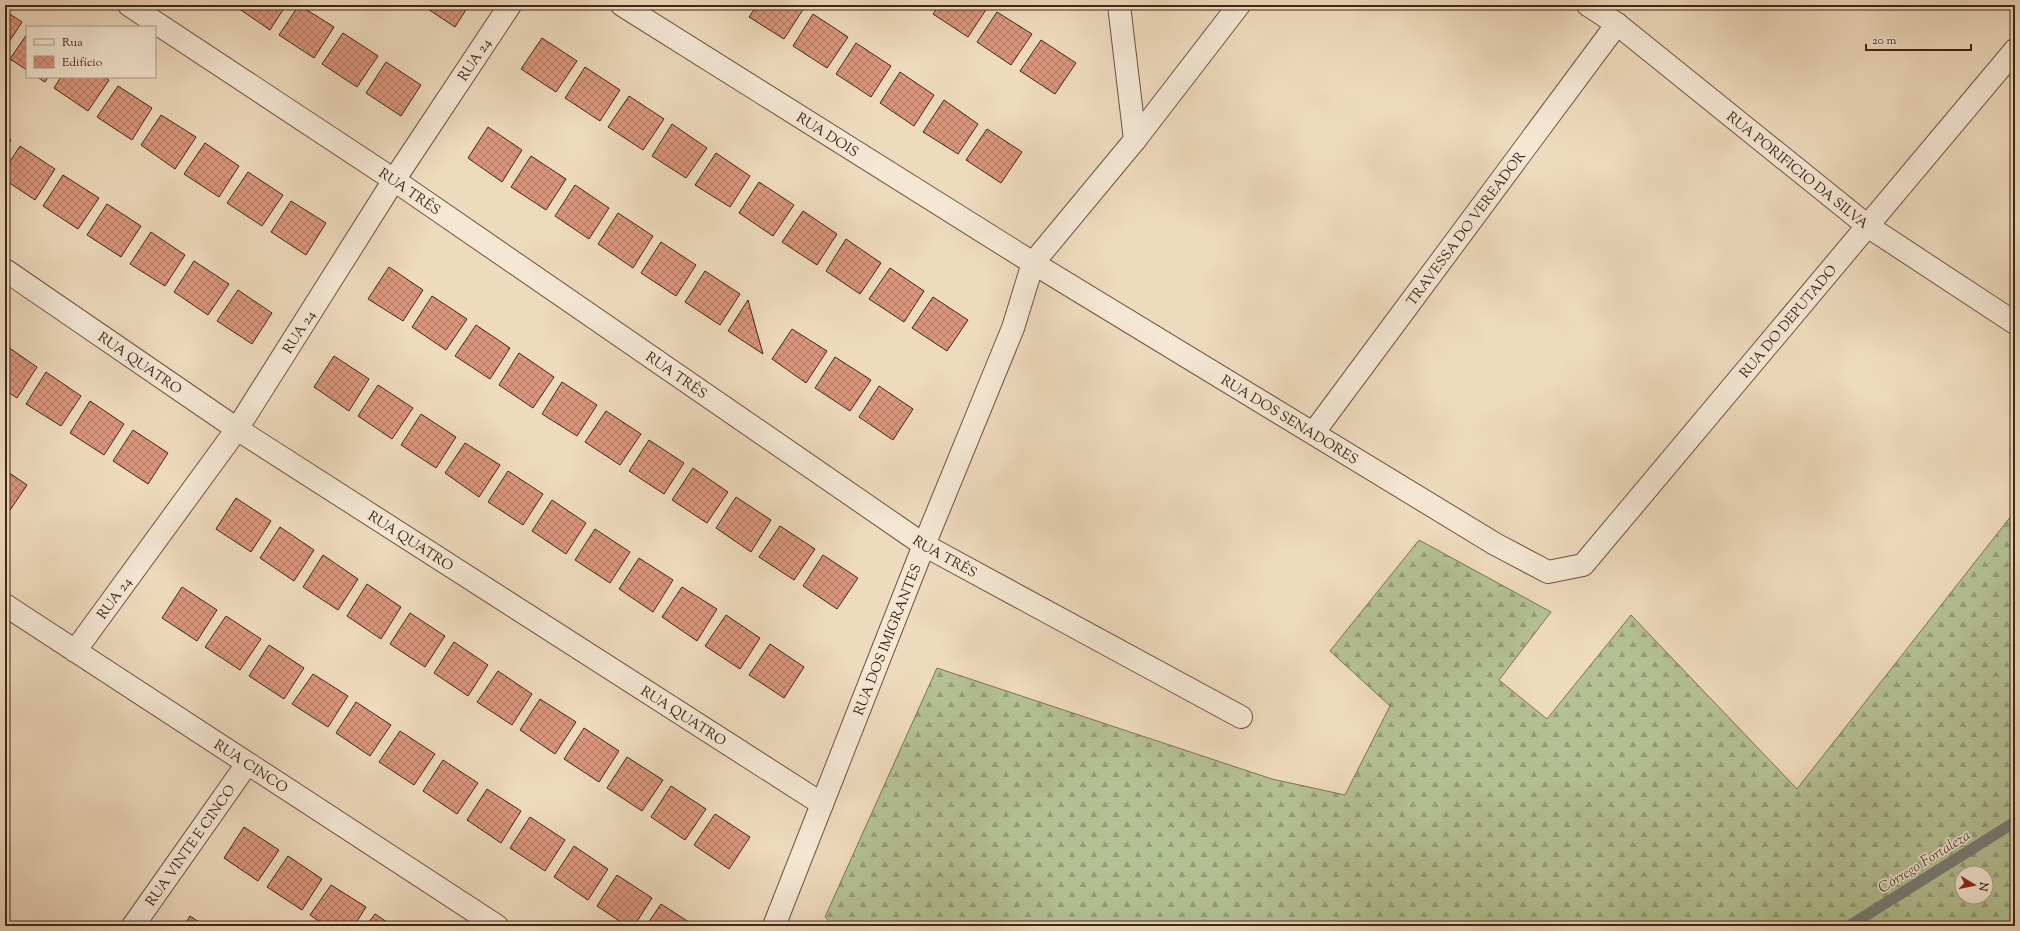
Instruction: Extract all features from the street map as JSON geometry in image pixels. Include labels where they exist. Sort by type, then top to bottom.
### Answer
[{"type":"street","name":"RUA TRÊS","points":[[129,5],[394,180],[924,545],[1241,717]]},
{"type":"street","name":"RUA 24","points":[[76,651],[237,429],[394,180],[510,5]]},
{"type":"street","name":"RUA DOIS","points":[[622,5],[1034,263]]},
{"type":"street","points":[[1119,5],[1135,140]]},
{"type":"street","points":[[1034,263],[1135,140],[1239,5]]},
{"type":"street","name":"RUA PORIFICIO DA SILVA","points":[[1588,5],[1616,24],[1869,227],[2015,323]]},
{"type":"street","name":"TRAVESSA DO VEREADOR","points":[[1314,432],[1616,24]]},
{"type":"street","name":"RUA DO DEPUTADO","points":[[1548,572],[1583,565],[1869,227],[2015,50]]},
{"type":"street","name":"RUA DOS SENADORES","points":[[1034,263],[1314,432],[1495,544],[1548,572]]},
{"type":"street","name":"RUA DOS IMIGRANTES","points":[[774,926],[924,545],[1013,328],[1034,263]]},
{"type":"street","name":"RUA QUATRO","points":[[5,270],[237,429],[822,804]]},
{"type":"street","name":"RUA CINCO","points":[[5,605],[497,926]]},
{"type":"street","name":"RUA VINTE E CINCO","points":[[133,926],[247,764]]},
{"type":"green space","points":[[2015,511],[2015,926],[834,926],[825,917],[937,668],[1272,779],[1345,795],[1390,706],[1330,651],[1419,540],[1551,612],[1499,680],[1547,719],[1631,615],[1797,789]]},
{"type":"building","points":[[286,5],[270,30],[235,6]]},
{"type":"building","points":[[299,5],[334,27],[314,58],[279,35]]},
{"type":"building","points":[[422,5],[469,5],[455,27]]},
{"type":"building","points":[[732,5],[744,5],[740,10]]},
{"type":"building","points":[[757,5],[799,5],[804,8],[784,39],[749,17]]},
{"type":"building","points":[[939,5],[989,5],[968,37],[933,14]]},
{"type":"building","points":[[5,11],[22,22],[5,48]]},
{"type":"building","points":[[997,12],[1032,34],[1011,65],[977,42]]},
{"type":"building","points":[[813,14],[848,37],[827,68],[793,46]]},
{"type":"building","points":[[343,33],[378,56],[357,87],[322,64]]},
{"type":"building","points":[[26,35],[26,69],[10,59]]},
{"type":"building","points":[[542,38],[577,61],[556,92],[521,69]]},
{"type":"building","points":[[1041,40],[1076,63],[1055,94],[1020,71]]},
{"type":"building","points":[[856,43],[891,66],[871,97],[836,74]]},
{"type":"building","points":[[386,62],[421,85],[401,116],[366,93]]},
{"type":"building","points":[[585,67],[620,90],[600,121],[565,98]]},
{"type":"building","points":[[900,72],[934,95],[914,126],[880,103]]},
{"type":"building","points":[[39,78],[47,78],[45,82]]},
{"type":"building","points":[[60,78],[106,78],[109,80],[88,111],[54,88]]},
{"type":"building","points":[[118,86],[152,108],[132,140],[97,117]]},
{"type":"building","points":[[629,96],[664,119],[643,150],[608,127]]},
{"type":"building","points":[[944,100],[978,124],[958,154],[923,132]]},
{"type":"building","points":[[161,115],[196,137],[175,169],[141,145]]},
{"type":"building","points":[[672,124],[707,148],[686,178],[652,156]]},
{"type":"building","points":[[488,127],[522,150],[502,182],[468,158]]},
{"type":"building","points":[[987,129],[1022,152],[1001,183],[966,160]]},
{"type":"building","points":[[5,136],[11,140],[5,150]]},
{"type":"building","points":[[205,143],[239,166],[219,197],[184,174]]},
{"type":"building","points":[[20,146],[55,169],[35,200],[5,180],[5,169]]},
{"type":"building","points":[[716,153],[750,176],[730,207],[695,185]]},
{"type":"building","points":[[531,156],[566,179],[546,210],[511,187]]},
{"type":"building","points":[[248,172],[283,195],[262,226],[227,203]]},
{"type":"building","points":[[63,175],[99,198],[78,229],[43,206]]},
{"type":"building","points":[[759,182],[794,205],[773,236],[739,213]]},
{"type":"building","points":[[575,185],[609,208],[589,239],[555,216]]},
{"type":"building","points":[[291,201],[326,223],[306,255],[271,232]]},
{"type":"building","points":[[107,204],[141,226],[121,257],[87,235]]},
{"type":"building","points":[[803,211],[837,234],[817,265],[782,242]]},
{"type":"building","points":[[618,213],[653,236],[633,268],[598,244]]},
{"type":"building","points":[[151,232],[185,255],[165,286],[130,264]]},
{"type":"building","points":[[846,239],[881,263],[860,294],[826,271]]},
{"type":"building","points":[[661,242],[696,265],[676,296],[641,273]]},
{"type":"building","points":[[194,261],[229,284],[208,315],[174,292]]},
{"type":"building","points":[[389,267],[423,290],[403,321],[368,299]]},
{"type":"building","points":[[890,268],[924,291],[904,322],[869,299]]},
{"type":"building","points":[[705,271],[740,294],[720,325],[685,302]]},
{"type":"building","points":[[238,290],[272,313],[252,344],[217,321]]},
{"type":"building","points":[[432,296],[467,319],[446,350],[412,327]]},
{"type":"building","points":[[933,297],[968,320],[947,351],[912,328]]},
{"type":"building","points":[[748,300],[763,354],[728,331]]},
{"type":"building","points":[[476,325],[510,348],[490,379],[455,356]]},
{"type":"building","points":[[792,329],[827,351],[806,383],[772,359]]},
{"type":"building","points":[[5,345],[37,367],[17,398],[5,390]]},
{"type":"building","points":[[519,353],[554,377],[533,408],[499,385]]},
{"type":"building","points":[[334,356],[369,379],[349,411],[314,387]]},
{"type":"building","points":[[835,357],[871,380],[850,411],[815,388]]},
{"type":"building","points":[[46,372],[81,396],[61,426],[26,404]]},
{"type":"building","points":[[562,382],[597,405],[577,436],[542,414]]},
{"type":"building","points":[[378,385],[413,408],[392,439],[358,416]]},
{"type":"building","points":[[879,386],[913,409],[893,440],[859,417]]},
{"type":"building","points":[[90,401],[124,424],[104,455],[70,433]]},
{"type":"building","points":[[606,411],[641,434],[620,465],[585,442]]},
{"type":"building","points":[[421,414],[456,437],[436,468],[401,445]]},
{"type":"building","points":[[133,430],[168,453],[148,484],[113,461]]},
{"type":"building","points":[[649,440],[684,463],[664,494],[629,471]]},
{"type":"building","points":[[465,443],[500,465],[479,497],[445,473]]},
{"type":"building","points":[[693,468],[728,492],[707,523],[672,500]]},
{"type":"building","points":[[5,470],[27,485],[6,516],[5,515]]},
{"type":"building","points":[[508,471],[543,494],[523,525],[488,502]]},
{"type":"building","points":[[736,497],[771,520],[751,552],[716,528]]},
{"type":"building","points":[[236,498],[271,521],[251,552],[216,529]]},
{"type":"building","points":[[552,500],[586,523],[566,554],[532,531]]},
{"type":"building","points":[[780,526],[815,549],[794,580],[759,557]]},
{"type":"building","points":[[280,527],[314,550],[294,581],[260,558]]},
{"type":"building","points":[[595,529],[630,552],[610,583],[575,560]]},
{"type":"building","points":[[323,555],[358,579],[338,610],[303,587]]},
{"type":"building","points":[[823,555],[858,578],[837,609],[803,586]]},
{"type":"building","points":[[639,558],[673,580],[653,612],[619,589]]},
{"type":"building","points":[[367,584],[401,607],[381,639],[347,616]]},
{"type":"building","points":[[182,587],[217,610],[197,641],[162,618]]},
{"type":"building","points":[[682,587],[717,609],[697,641],[662,617]]},
{"type":"building","points":[[410,613],[445,636],[425,667],[390,644]]},
{"type":"building","points":[[726,615],[760,638],[740,669],[705,646]]},
{"type":"building","points":[[226,616],[261,639],[240,670],[205,647]]},
{"type":"building","points":[[454,642],[488,665],[468,696],[434,673]]},
{"type":"building","points":[[770,644],[804,667],[784,698],[749,675]]},
{"type":"building","points":[[269,645],[304,668],[284,699],[249,676]]},
{"type":"building","points":[[498,671],[532,694],[512,725],[477,702]]},
{"type":"building","points":[[313,674],[348,696],[328,727],[292,704]]},
{"type":"building","points":[[540,699],[576,722],[555,754],[520,730]]},
{"type":"building","points":[[356,702],[391,725],[370,756],[336,733]]},
{"type":"building","points":[[584,728],[619,751],[599,782],[564,759]]},
{"type":"building","points":[[400,731],[435,754],[414,785],[379,762]]},
{"type":"building","points":[[627,757],[663,780],[642,811],[607,788]]},
{"type":"building","points":[[443,760],[478,783],[457,814],[423,791]]},
{"type":"building","points":[[671,786],[706,809],[685,840],[651,817]]},
{"type":"building","points":[[487,789],[521,811],[501,843],[467,820]]},
{"type":"building","points":[[715,814],[750,837],[729,869],[694,845]]},
{"type":"building","points":[[530,817],[565,840],[545,871],[510,848]]},
{"type":"building","points":[[244,827],[279,850],[258,881],[224,858]]},
{"type":"building","points":[[574,846],[608,869],[588,900],[554,877]]},
{"type":"building","points":[[288,856],[322,879],[302,910],[267,887]]},
{"type":"building","points":[[617,875],[652,898],[634,926],[627,926],[597,906]]},
{"type":"building","points":[[331,885],[366,907],[354,926],[326,926],[310,915]]},
{"type":"building","points":[[661,904],[695,926],[646,926]]},
{"type":"building","points":[[375,914],[393,926],[366,926]]},
{"type":"building","points":[[190,916],[205,926],[184,926]]},
{"type":"waterway","name":"Córrego Fortaleza","points":[[1849,926],[2015,822]]}]
